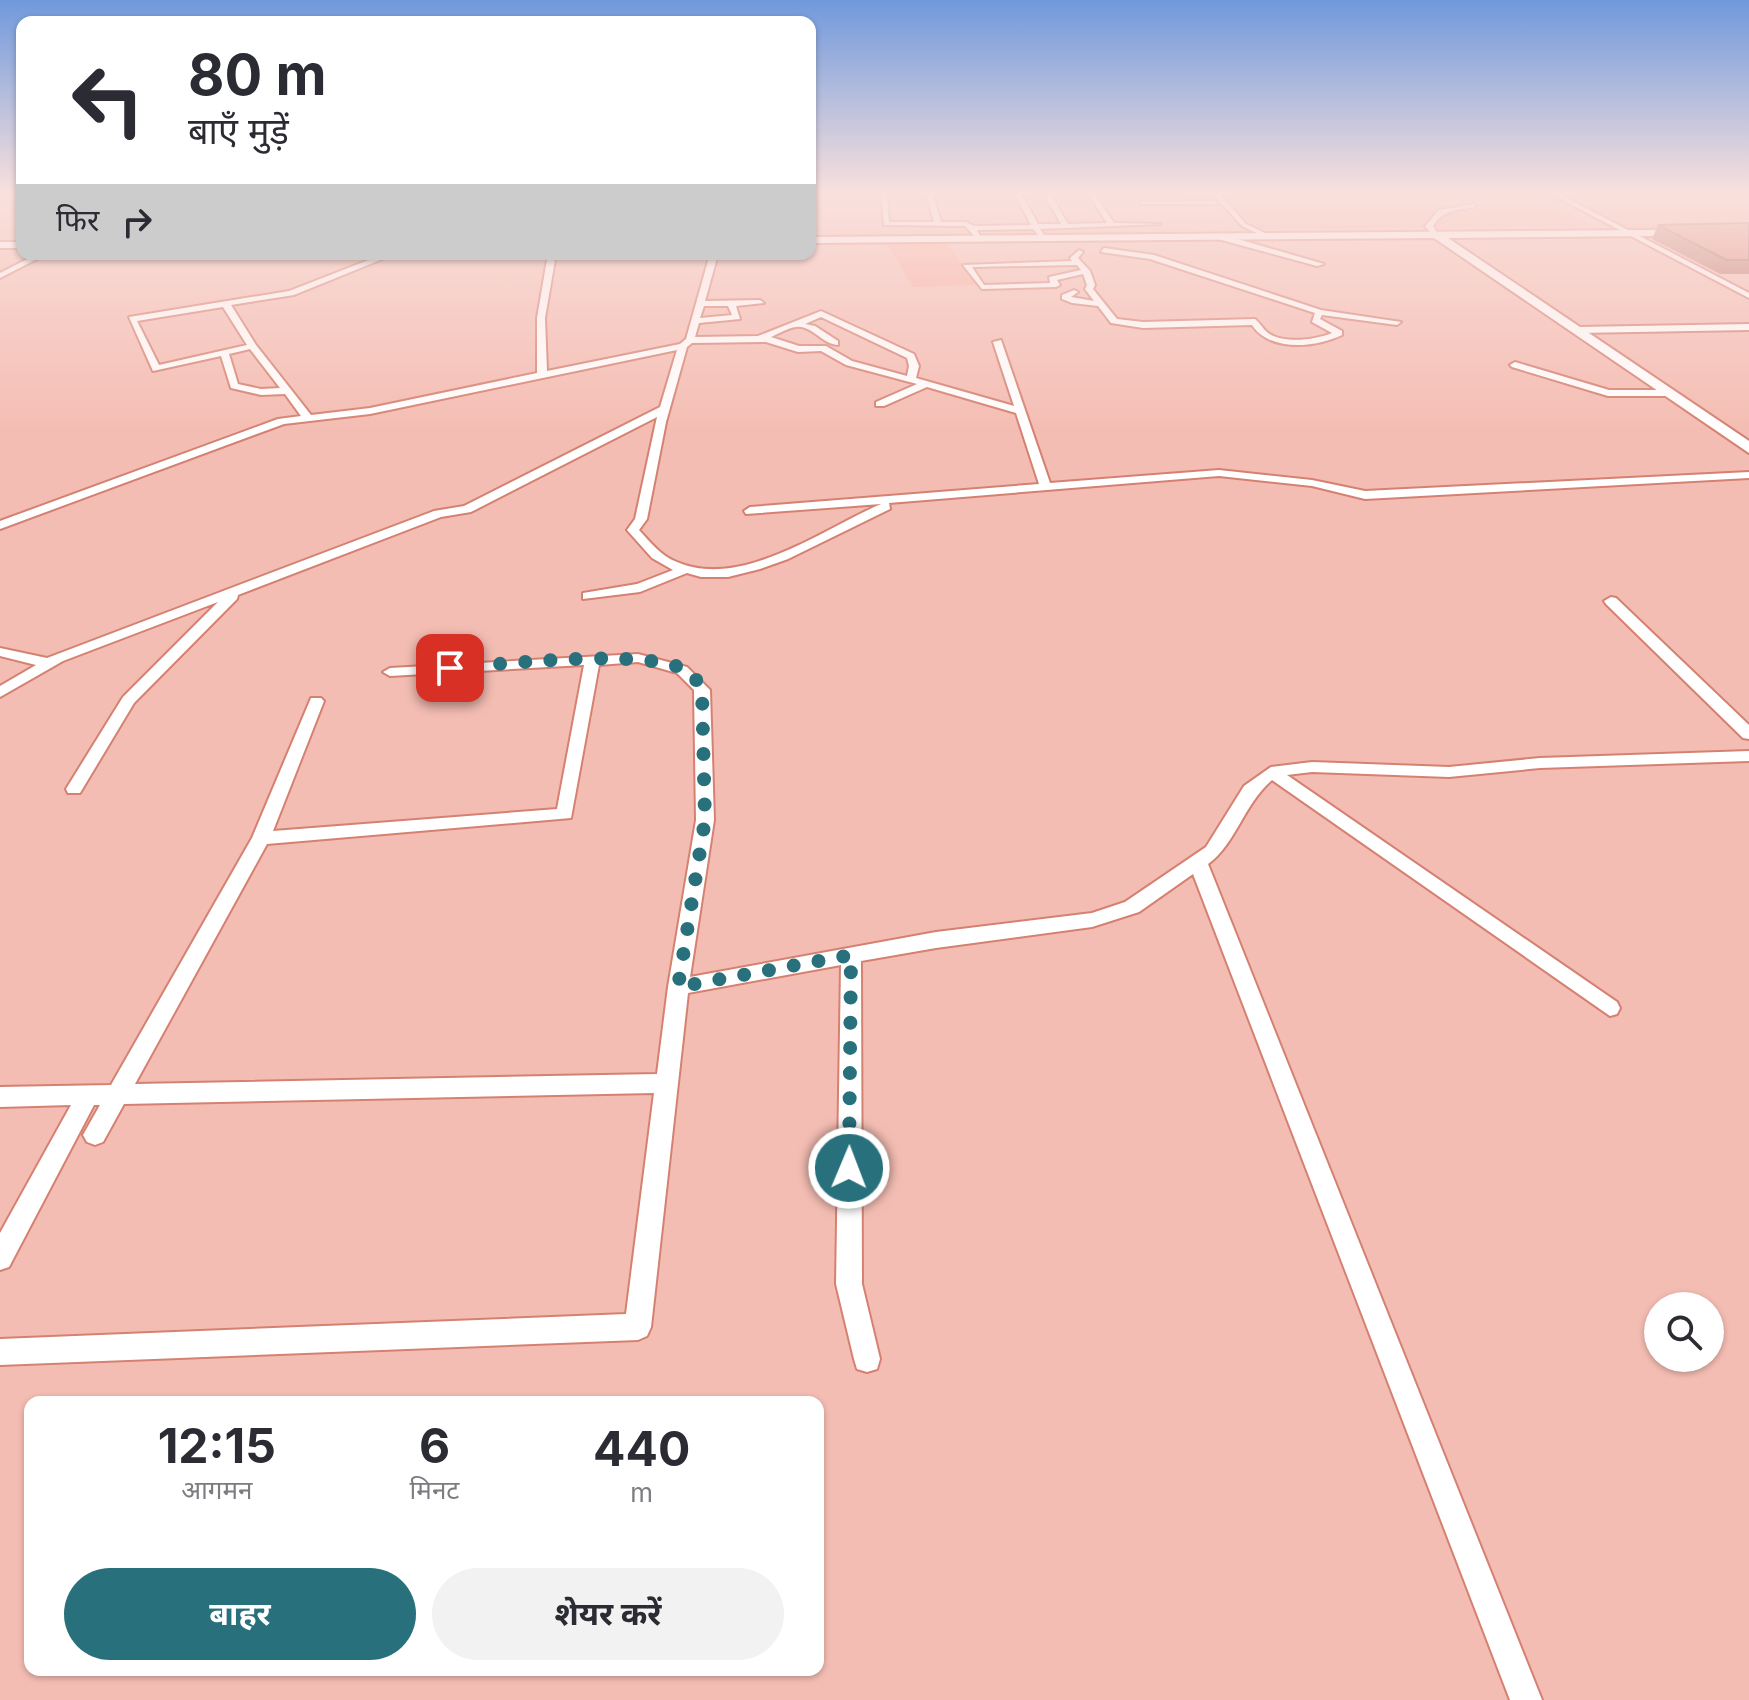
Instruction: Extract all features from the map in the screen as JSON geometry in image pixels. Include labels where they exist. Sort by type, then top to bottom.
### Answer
[{"type":"street","points":[[252,346],[156,369],[132,319],[291,293],[347,271]]},
{"type":"street","points":[[542,376],[541,318],[549,271]]},
{"type":"street","points":[[709,271],[665,409],[641,519],[633,530],[653,552],[673,566],[701,573],[768,564],[868,513],[906,499]]},
{"type":"street","points":[[971,271],[982,287],[1055,284],[1074,292]]},
{"type":"street","points":[[1055,284],[1067,275],[1084,271]]},
{"type":"street","points":[[1086,271],[1090,291],[1114,321],[1131,325],[1255,322],[1263,334],[1280,340],[1329,339],[1339,333],[1310,324],[1185,271]]},
{"type":"street","points":[[1491,271],[1749,448]]},
{"type":"street","points":[[1701,271],[1749,296]]},
{"type":"street","points":[[973,294],[1037,286]]},
{"type":"street","points":[[998,288],[1002,288],[999,291],[1008,292]]},
{"type":"street","points":[[1100,304],[1069,300],[1066,295],[1090,291],[1104,293]]},
{"type":"street","points":[[225,303],[252,346],[307,416]]},
{"type":"street","points":[[700,304],[760,303]]},
{"type":"street","points":[[695,321],[737,317],[731,304]]},
{"type":"street","points":[[1348,306],[1347,310],[1355,318]]},
{"type":"street","points":[[758,339],[821,314],[911,356],[914,366],[911,379]]},
{"type":"street","points":[[1310,324],[1355,318],[1397,322]]},
{"type":"street","points":[[795,324],[812,328],[835,343]]},
{"type":"street","points":[[1578,330],[1749,327]]},
{"type":"street","points":[[0,525],[259,429],[307,416],[370,411],[686,343],[758,339],[798,349],[868,335]]},
{"type":"street","points":[[998,342],[1046,488]]},
{"type":"street","points":[[810,348],[830,350],[849,363],[1021,411]]},
{"type":"street","points":[[224,352],[234,386],[261,392],[287,391]]},
{"type":"street","points":[[1515,365],[1608,393],[1670,393]]},
{"type":"street","points":[[880,404],[926,384]]},
{"type":"street","points":[[0,692],[48,663],[438,514],[467,509],[665,409]]},
{"type":"street","points":[[750,511],[1219,473],[1312,483],[1365,495],[1749,475]]},
{"type":"street","points":[[588,596],[640,588],[686,569]]},
{"type":"street","points":[[74,789],[128,700],[237,591]]},
{"type":"street","points":[[1611,601],[1749,734]]},
{"type":"street","points":[[0,652],[48,663]]},
{"type":"street","points":[[0,1352],[638,1327],[678,987],[705,820],[702,690],[691,674],[670,665],[638,658],[390,672]]},
{"type":"street","points":[[261,838],[565,814],[592,660]]},
{"type":"street","points":[[95,1135],[261,838],[316,701]]},
{"type":"street","points":[[678,987],[936,940],[1092,920],[1132,907],[1212,852],[1250,790],[1271,772],[1312,767],[1449,772],[1540,763],[1749,756]]},
{"type":"street","points":[[1271,772],[1610,1008]]},
{"type":"street","points":[[1198,863],[1526,1700]]},
{"type":"street","points":[[851,955],[849,1284],[867,1359]]},
{"type":"street","points":[[0,1097],[667,1083]]},
{"type":"street","points":[[0,1258],[88,1095]]},
{"type":"shaded area","points":[[904,271],[967,271],[977,285],[913,287]]},
{"type":"route","points":[[450,668],[638,658],[670,665],[691,674],[702,690],[705,820],[678,987],[851,955],[849,1168]]}]
